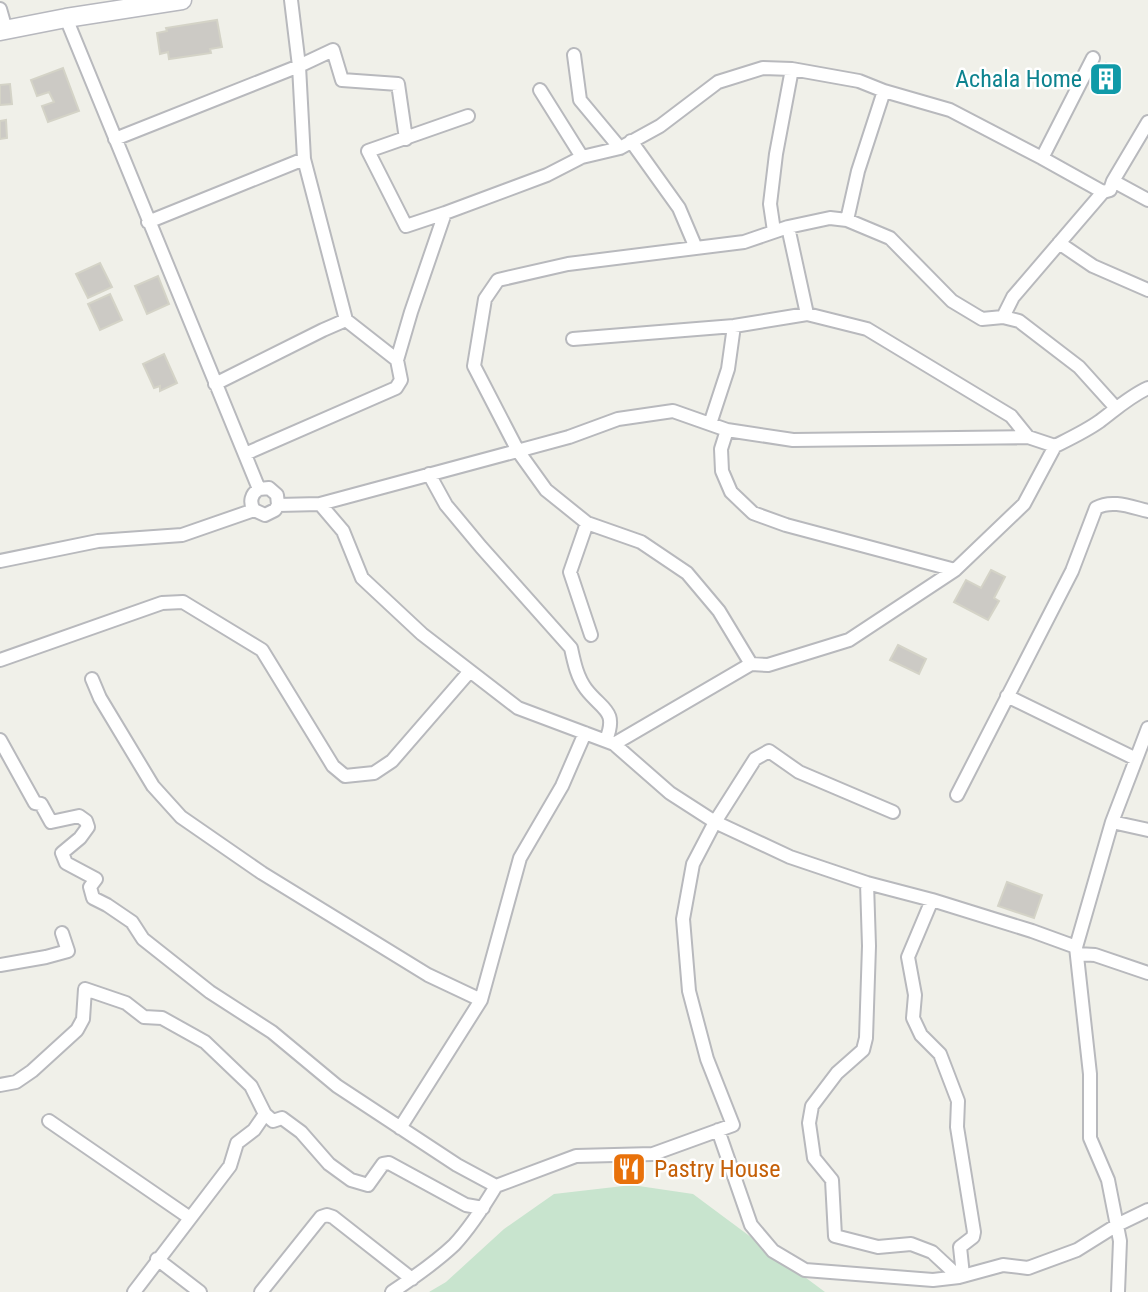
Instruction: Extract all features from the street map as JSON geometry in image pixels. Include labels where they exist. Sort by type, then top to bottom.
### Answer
[{"type":"main road","points":[[3,31],[182,0]]},
{"type":"street","points":[[291,0],[299,66],[304,159],[346,320],[397,360]]},
{"type":"street","points":[[0,9],[3,31]]},
{"type":"street","points":[[66,18],[259,489]]},
{"type":"street","points":[[115,139],[334,50],[342,80],[398,84],[406,139]]},
{"type":"street","points":[[574,55],[580,100],[620,148]]},
{"type":"street","points":[[1042,158],[1093,58]]},
{"type":"street","points":[[468,116],[368,151],[406,226],[547,176],[582,157],[620,148],[660,125],[718,82],[763,68],[792,69],[859,81],[950,110],[1103,192]]},
{"type":"street","points":[[774,231],[770,204],[776,154],[792,69]]},
{"type":"street","points":[[540,90],[582,157]]},
{"type":"street","points":[[847,220],[858,171],[884,91]]},
{"type":"street","points":[[1003,317],[1013,297],[1103,192],[1110,190],[1148,122]]},
{"type":"street","points":[[631,141],[679,208],[696,248]]},
{"type":"street","points":[[148,222],[304,159]]},
{"type":"street","points":[[1113,181],[1148,200]]},
{"type":"street","points":[[245,454],[396,388],[401,380],[397,360],[445,213]]},
{"type":"street","points":[[751,664],[719,611],[687,573],[641,542],[587,523],[546,490],[518,451],[474,366],[485,299],[498,280],[568,264],[744,242],[788,226],[830,218],[847,220],[890,238],[952,301],[982,319],[1003,317],[1019,321],[1079,367],[1116,408]]},
{"type":"street","points":[[788,226],[807,314]]},
{"type":"street","points":[[1059,243],[1093,266],[1148,290]]},
{"type":"street","points":[[573,339],[734,326],[807,314],[867,329],[1011,416],[1028,437]]},
{"type":"street","points":[[215,384],[346,320]]},
{"type":"street","points":[[710,424],[728,369],[734,326]]},
{"type":"street","points":[[610,742],[751,664],[768,664],[849,640],[956,570],[1024,503],[1055,446],[1080,434],[1148,388]]},
{"type":"street","points":[[278,505],[320,504],[569,438],[618,419],[673,411],[727,430],[793,440],[1028,437],[1055,446]]},
{"type":"street","points":[[727,430],[721,449],[722,471],[731,492],[753,513],[786,526],[956,570]]},
{"type":"street","points":[[429,474],[446,505],[571,648],[576,669],[585,688],[608,713],[610,742]]},
{"type":"street","points":[[269,488],[274,491],[278,500],[275,510],[265,515],[254,510],[251,501],[259,489],[269,488]]},
{"type":"street","points":[[957,795],[1072,571],[1096,508],[1104,503],[1148,511]]},
{"type":"street","points":[[320,504],[343,531],[362,578],[422,634],[518,708],[610,742],[670,793],[715,822],[790,857],[867,883],[1032,930],[1077,950],[1148,973]]},
{"type":"street","points":[[0,561],[98,541],[182,535],[254,510]]},
{"type":"street","points":[[587,523],[570,572],[591,635]]},
{"type":"street","points":[[0,660],[162,603],[183,602],[262,650],[333,766],[345,775],[374,773],[392,761],[470,671]]},
{"type":"street","points":[[92,678],[100,698],[153,786],[181,817],[262,873],[428,975],[481,1000]]},
{"type":"street","points":[[1007,696],[1136,759]]},
{"type":"street","points":[[1118,1292],[1121,1241],[1108,1180],[1090,1138],[1090,1074],[1077,950],[1112,822],[1148,728]]},
{"type":"street","points":[[400,1128],[481,1000],[520,858],[562,786],[585,733]]},
{"type":"street","points":[[0,740],[35,803],[41,804],[51,822],[79,816],[86,821],[88,827],[80,838],[62,853],[66,863],[96,879],[90,887],[93,898],[132,922],[143,939],[210,992],[272,1032],[337,1086],[457,1165],[496,1186]]},
{"type":"street","points":[[392,1292],[454,1244],[483,1208],[496,1186],[576,1156],[653,1154],[733,1125],[707,1059],[689,991],[683,919],[693,864],[715,822],[755,759],[769,751],[799,772],[894,812]]},
{"type":"street","points":[[1112,822],[1148,830]]},
{"type":"street","points":[[867,883],[869,946],[866,1038],[863,1050],[837,1073],[812,1106],[809,1123],[814,1158],[832,1180],[835,1236],[878,1247],[911,1244],[932,1252],[961,1276]]},
{"type":"street","points":[[932,900],[908,957],[915,995],[913,1018],[921,1035],[940,1054],[958,1101],[957,1127],[974,1232],[973,1237],[960,1247],[961,1276]]},
{"type":"street","points":[[0,965],[68,951],[62,933]]},
{"type":"street","points":[[0,1085],[16,1082],[32,1072],[77,1030],[83,1019],[85,989],[126,1003],[144,1017],[162,1018],[205,1042],[251,1086],[265,1114],[273,1121],[282,1118],[301,1132],[329,1164],[351,1180],[368,1185],[383,1164],[388,1163],[466,1205],[483,1208]]},
{"type":"street","points":[[134,1292],[230,1166],[237,1143],[254,1130],[265,1114]]},
{"type":"street","points":[[49,1121],[190,1218]]},
{"type":"street","points":[[718,1130],[751,1225],[774,1251],[805,1270],[933,1280],[1003,1265],[1028,1268],[1077,1250],[1117,1225],[1148,1210]]},
{"type":"street","points":[[261,1292],[321,1217],[327,1214],[412,1279]]},
{"type":"street","points":[[157,1259],[200,1292]]},
{"type":"green space","points":[[632,1185],[693,1194],[825,1292],[429,1292],[446,1282],[504,1229],[554,1194]]},
{"type":"building","points":[[217,20],[222,47],[210,49],[211,53],[169,59],[168,52],[160,54],[157,33],[167,31],[166,28]]},
{"type":"building","name":"Achala Home","points":[[1106,63],[1120,72],[1105,94],[1091,85]]},
{"type":"building","points":[[63,68],[79,111],[48,122],[42,106],[54,102],[49,92],[37,96],[31,80]]},
{"type":"building","points":[[10,84],[12,104],[0,105],[0,85]]},
{"type":"building","points":[[6,120],[7,138],[0,139],[0,121]]},
{"type":"building","points":[[100,263],[112,287],[88,298],[76,274]]},
{"type":"building","points":[[158,276],[169,304],[147,314],[135,286]]},
{"type":"building","points":[[110,294],[122,320],[100,330],[88,304]]},
{"type":"building","points":[[164,354],[177,383],[160,391],[160,386],[154,388],[143,364]]},
{"type":"building","points":[[991,570],[1005,577],[994,598],[999,601],[988,620],[954,602],[966,580],[981,588]]},
{"type":"building","points":[[898,645],[926,659],[919,674],[890,660]]},
{"type":"building","points":[[1007,882],[1042,895],[1034,918],[998,906]]},
{"type":"place","name":"Achala Home","points":[[1106,79]]},
{"type":"place","name":"Pastry House","points":[[629,1169]]}]
